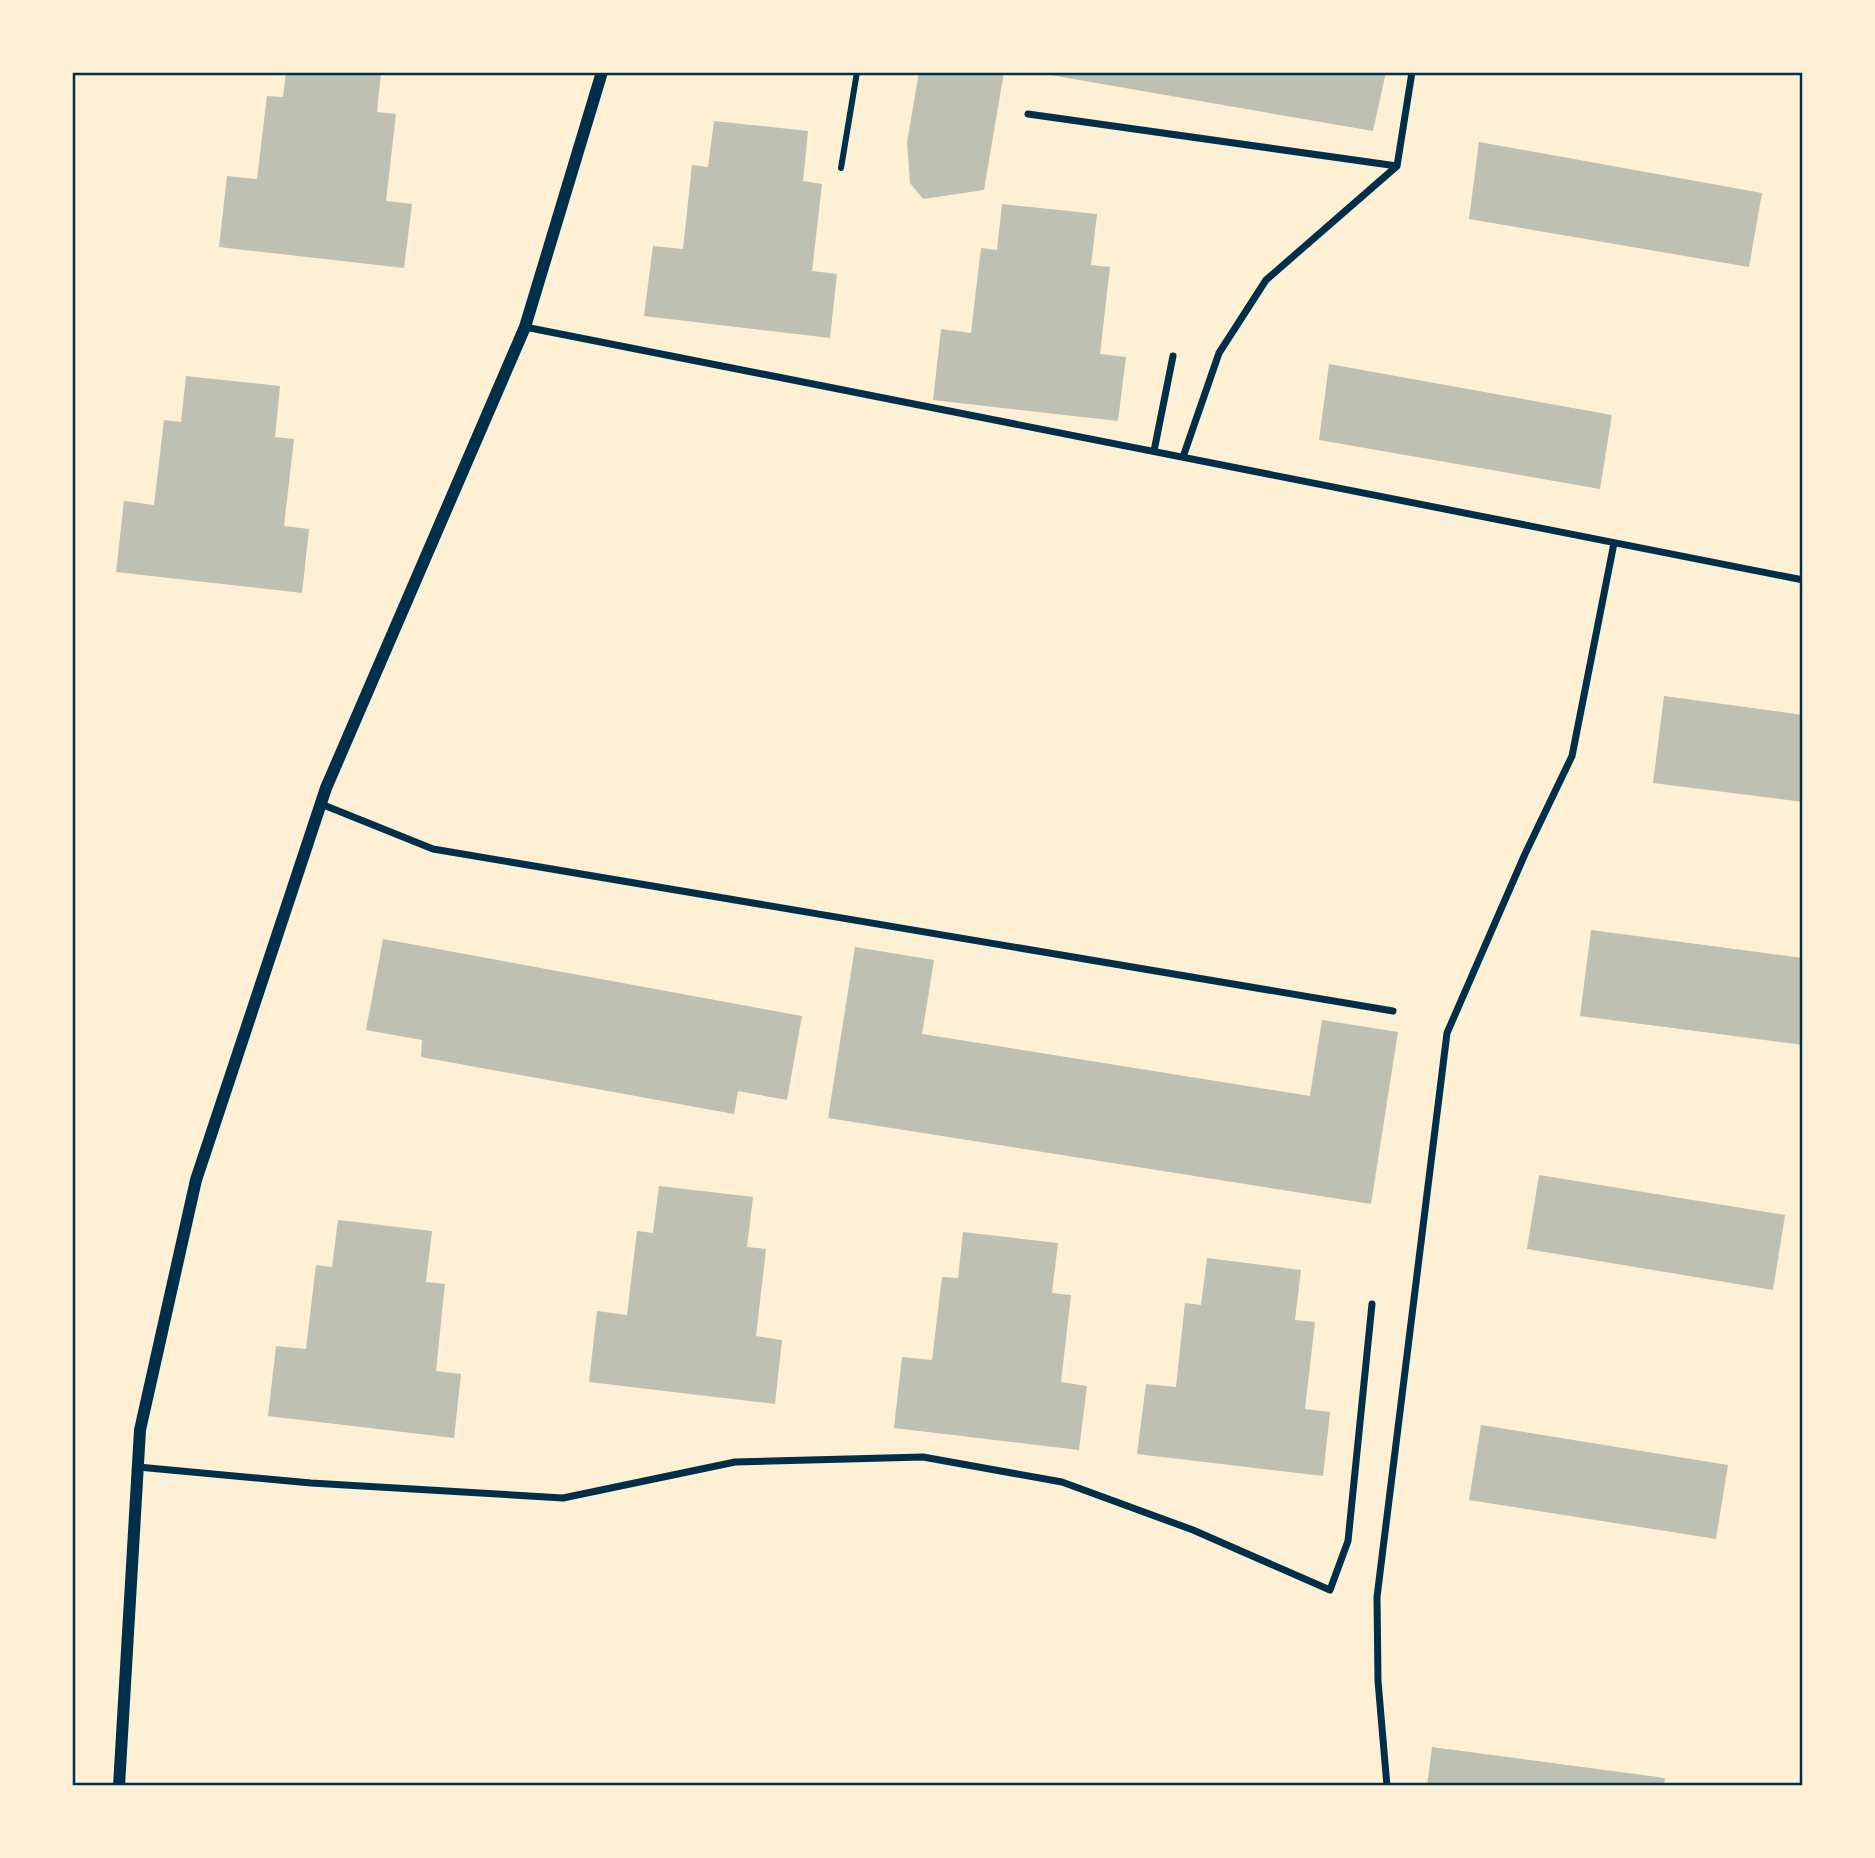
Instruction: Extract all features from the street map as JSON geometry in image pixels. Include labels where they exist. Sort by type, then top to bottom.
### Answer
[{"type":"street","points":[[119,1786],[140,1430],[196,1180],[321,804],[525,327],[602,72]]},
{"type":"street","points":[[841,168],[857,72]]},
{"type":"street","points":[[1183,457],[1219,353],[1266,280],[1397,166],[1412,72]]},
{"type":"street","points":[[1028,114],[1397,166]]},
{"type":"street","points":[[525,327],[1803,580]]},
{"type":"street","points":[[1154,451],[1173,356]]},
{"type":"street","points":[[1387,1786],[1378,1681],[1377,1597],[1447,1033],[1525,854],[1572,756],[1615,543]]},
{"type":"street","points":[[321,804],[433,849],[1393,1011]]},
{"type":"street","points":[[138,1467],[311,1483],[563,1498],[735,1462],[923,1457],[1062,1482],[1192,1530],[1330,1590],[1348,1541],[1372,1304]]},
{"type":"building","points":[[286,72],[381,72],[377,112],[396,114],[386,201],[412,204],[404,268],[219,247],[227,176],[257,179],[267,96],[283,97]]},
{"type":"building","points":[[919,72],[1004,72],[984,190],[923,199],[910,183],[907,142]]},
{"type":"building","points":[[1033,72],[1386,72],[1373,131]]},
{"type":"building","points":[[714,121],[808,131],[803,181],[822,184],[812,271],[837,274],[830,338],[644,316],[653,246],[683,249],[692,165],[708,167]]},
{"type":"building","points":[[1479,142],[1762,193],[1749,267],[1469,219]]},
{"type":"building","points":[[1002,204],[1097,214],[1091,265],[1110,267],[1100,354],[1126,357],[1118,421],[933,400],[941,329],[971,333],[981,248],[997,250]]},
{"type":"building","points":[[1329,364],[1612,415],[1600,489],[1319,440]]},
{"type":"building","points":[[186,376],[280,386],[275,437],[294,439],[284,526],[309,529],[302,593],[116,572],[124,501],[154,505],[164,420],[181,422]]},
{"type":"building","points":[[1664,696],[1803,715],[1803,802],[1653,783]]},
{"type":"building","points":[[1591,930],[1803,958],[1803,1045],[1580,1016]]},
{"type":"building","points":[[383,939],[802,1016],[787,1100],[738,1091],[734,1114],[421,1057],[422,1040],[366,1030]]},
{"type":"building","points":[[855,947],[934,960],[922,1034],[1310,1096],[1322,1020],[1398,1032],[1371,1204],[828,1118]]},
{"type":"building","points":[[1539,1175],[1785,1215],[1773,1290],[1527,1249]]},
{"type":"building","points":[[659,1186],[753,1197],[747,1247],[766,1249],[756,1336],[782,1340],[775,1404],[589,1382],[597,1311],[627,1315],[637,1231],[653,1233]]},
{"type":"building","points":[[338,1220],[432,1231],[426,1282],[445,1284],[436,1371],[461,1374],[454,1438],[268,1416],[276,1346],[306,1349],[316,1265],[332,1267]]},
{"type":"building","points":[[963,1232],[1058,1243],[1052,1293],[1071,1295],[1061,1382],[1087,1386],[1079,1450],[894,1428],[902,1357],[932,1360],[942,1277],[958,1278]]},
{"type":"building","points":[[1207,1258],[1301,1270],[1295,1320],[1315,1322],[1305,1409],[1330,1412],[1323,1476],[1137,1454],[1146,1384],[1176,1387],[1185,1303],[1201,1305]]},
{"type":"building","points":[[1481,1425],[1728,1465],[1716,1539],[1469,1500]]},
{"type":"building","points":[[1432,1747],[1665,1778],[1664,1786],[1427,1786]]}]
